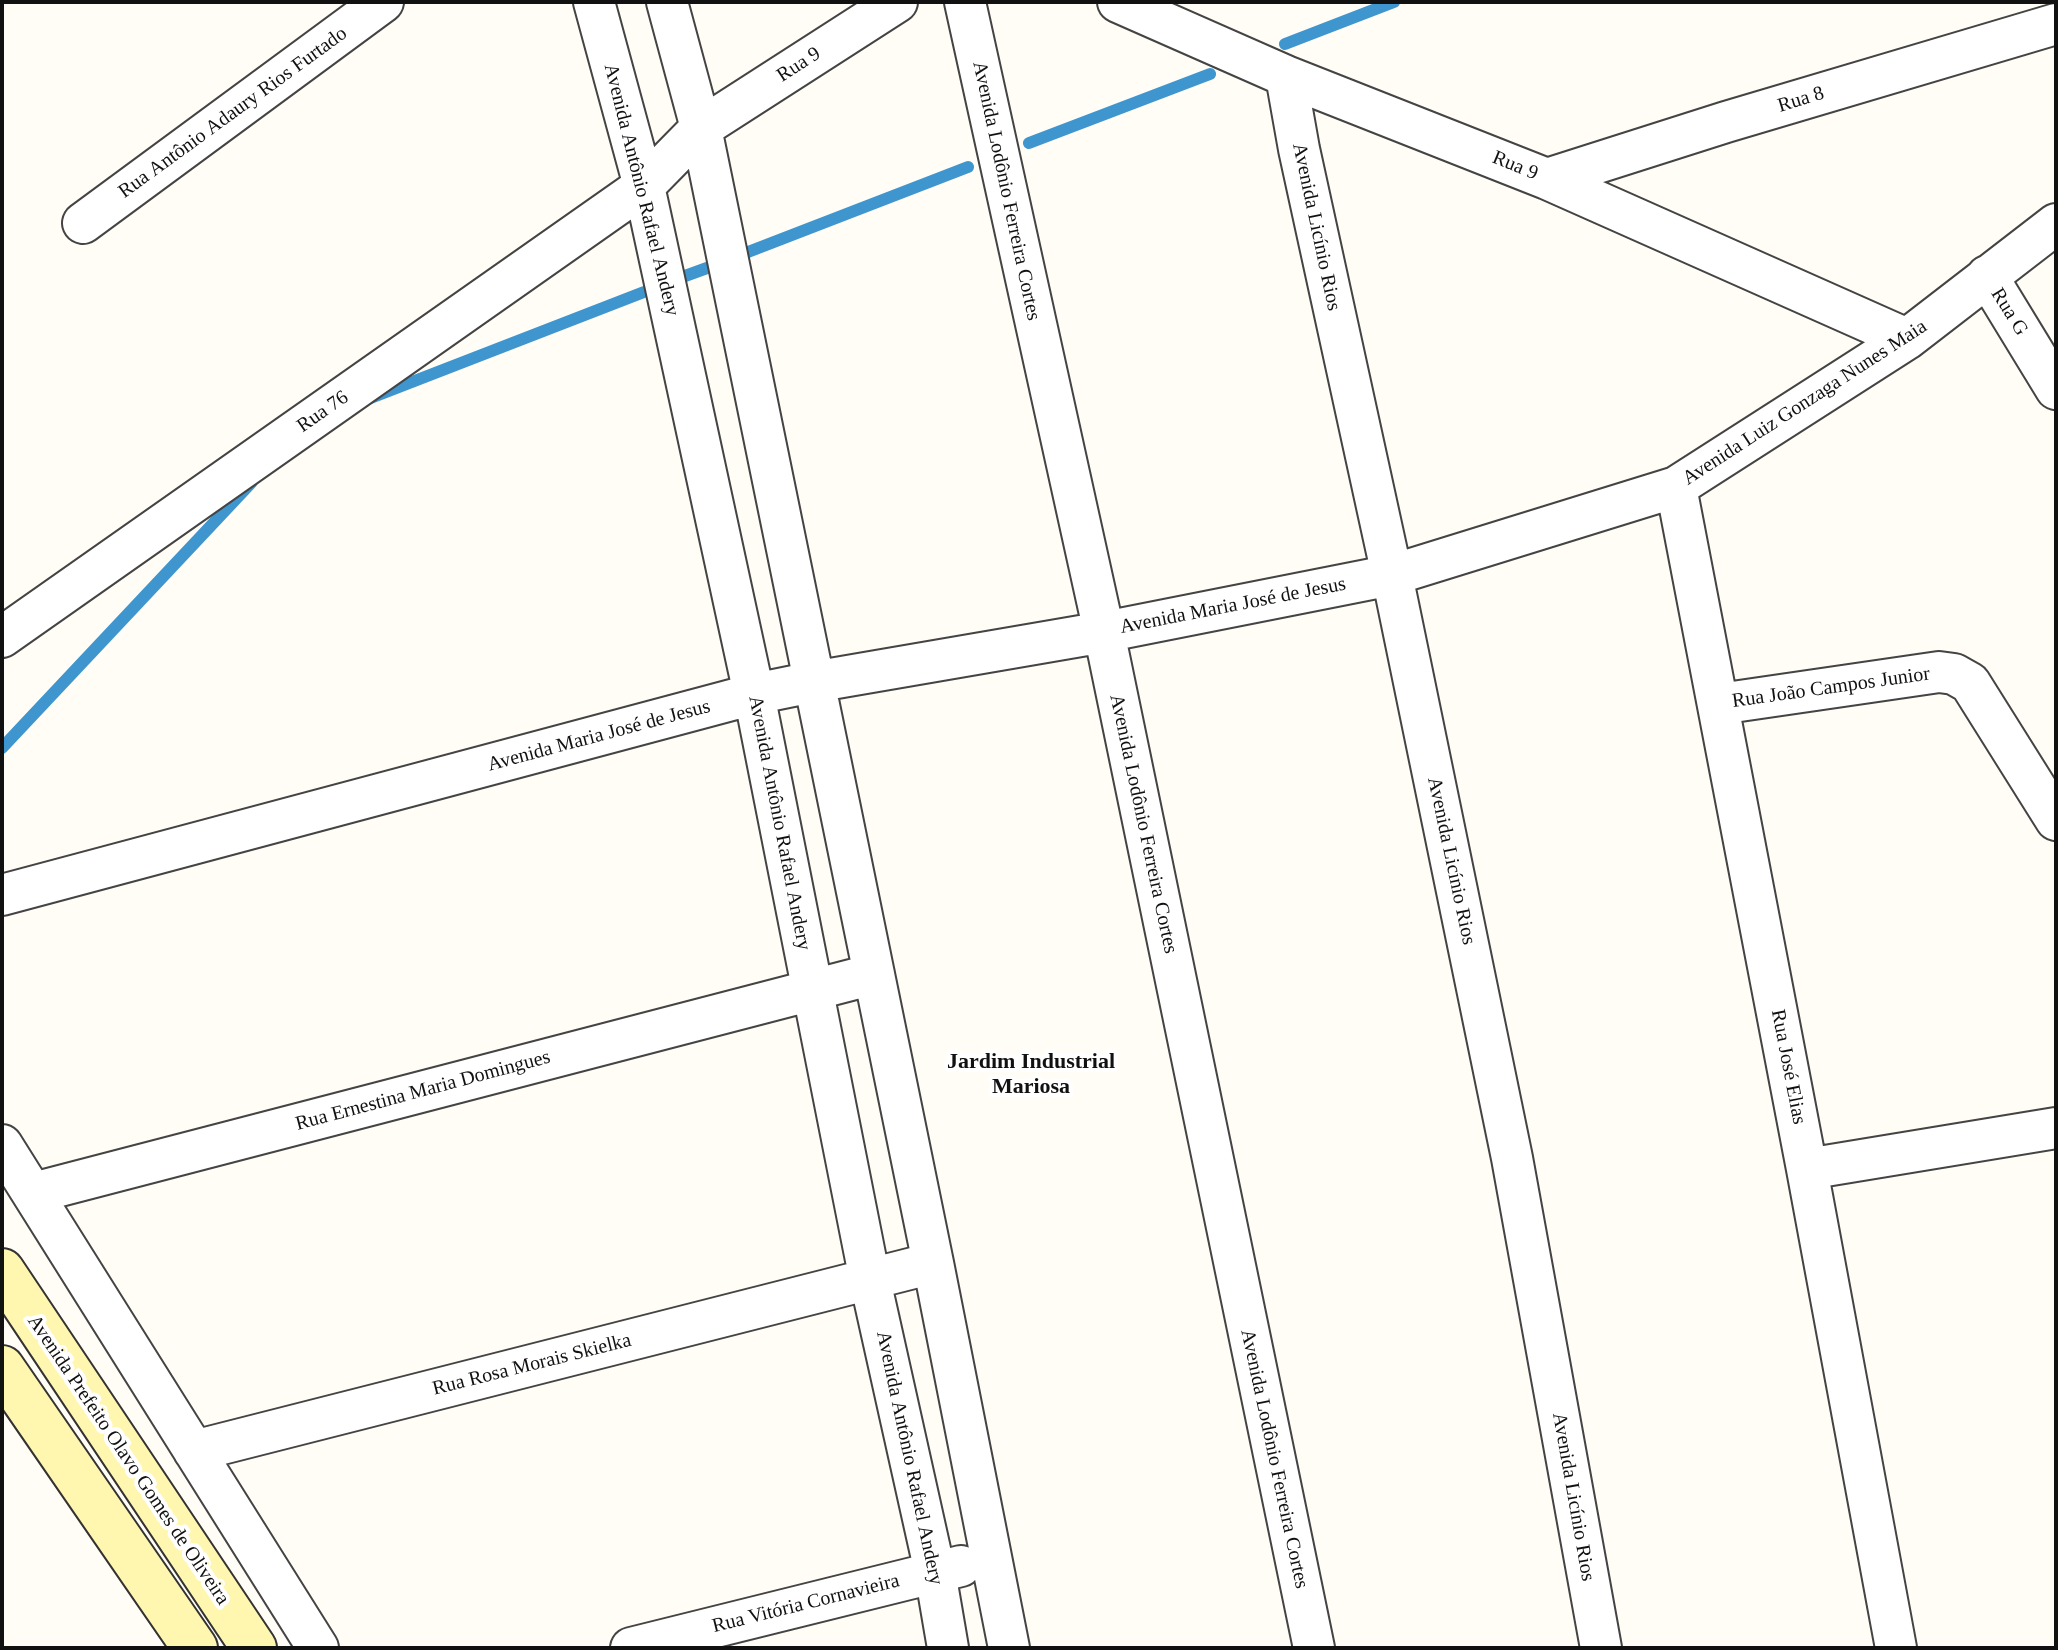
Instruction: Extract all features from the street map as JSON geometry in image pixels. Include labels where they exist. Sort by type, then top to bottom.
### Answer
[{"type":"main road","name":"Avenida Prefeito Olavo Gomes de Oliveira","points":[[2,1271],[254,1648]]},
{"type":"main road","points":[[2,1368],[195,1648]]},
{"type":"street","name":"Rua Antônio Adaury Rios Furtado","points":[[83,223],[383,2]]},
{"type":"street","name":"Avenida Antônio Rafael Andery","points":[[594,2],[644,186],[754,694],[870,1280],[935,1572],[948,1648]]},
{"type":"street","points":[[667,2],[701,128],[1009,1648]]},
{"type":"street","name":"Rua 9","points":[[644,186],[701,128],[897,2]]},
{"type":"street","name":"Avenida Lodônio Ferreira Cortes","points":[[965,2],[1104,632],[1314,1648]]},
{"type":"street","name":"Rua 9","points":[[1123,2],[1286,76],[1547,179],[1907,339]]},
{"type":"street","name":"Rua 8","points":[[1547,179],[2056,24]]},
{"type":"street","name":"Avenida Licínio Rios","points":[[1286,76],[1512,1158],[1601,1648]]},
{"type":"street","name":"Rua 76","points":[[2,637],[644,186]]},
{"type":"street","name":"Avenida Luiz Gonzaga Nunes Maia","points":[[1392,575],[1676,487],[1907,339],[2056,224]]},
{"type":"street","name":"Rua G","points":[[1987,276],[2056,389]]},
{"type":"street","name":"Rua José Elias","points":[[1676,487],[1896,1648]]},
{"type":"street","name":"Avenida Maria José de Jesus","points":[[2,895],[754,694],[1104,632],[1392,575]]},
{"type":"street","name":"Rua João Campos Junior","points":[[1719,704],[1939,672],[1954,674],[1970,683],[2056,820]]},
{"type":"street","name":"Rua Ernestina Maria Domingues","points":[[33,1193],[874,974]]},
{"type":"street","points":[[1807,1169],[2056,1128]]},
{"type":"street","points":[[2,1145],[318,1648]]},
{"type":"street","name":"Rua Rosa Morais Skielka","points":[[194,1451],[933,1263]]},
{"type":"street","name":"Rua Vitória Cornavieira","points":[[631,1648],[991,1558]]},
{"type":"waterway","points":[[1285,44],[1394,2]]},
{"type":"waterway","points":[[1029,143],[1210,74]]},
{"type":"waterway","points":[[748,252],[968,167]]},
{"type":"waterway","points":[[685,276],[707,268]]},
{"type":"waterway","points":[[368,399],[644,292]]},
{"type":"waterway","points":[[2,748],[252,482]]},
{"type":"district","name":"Jardim Industrial Mariosa","points":[[1031,1074]]}]
